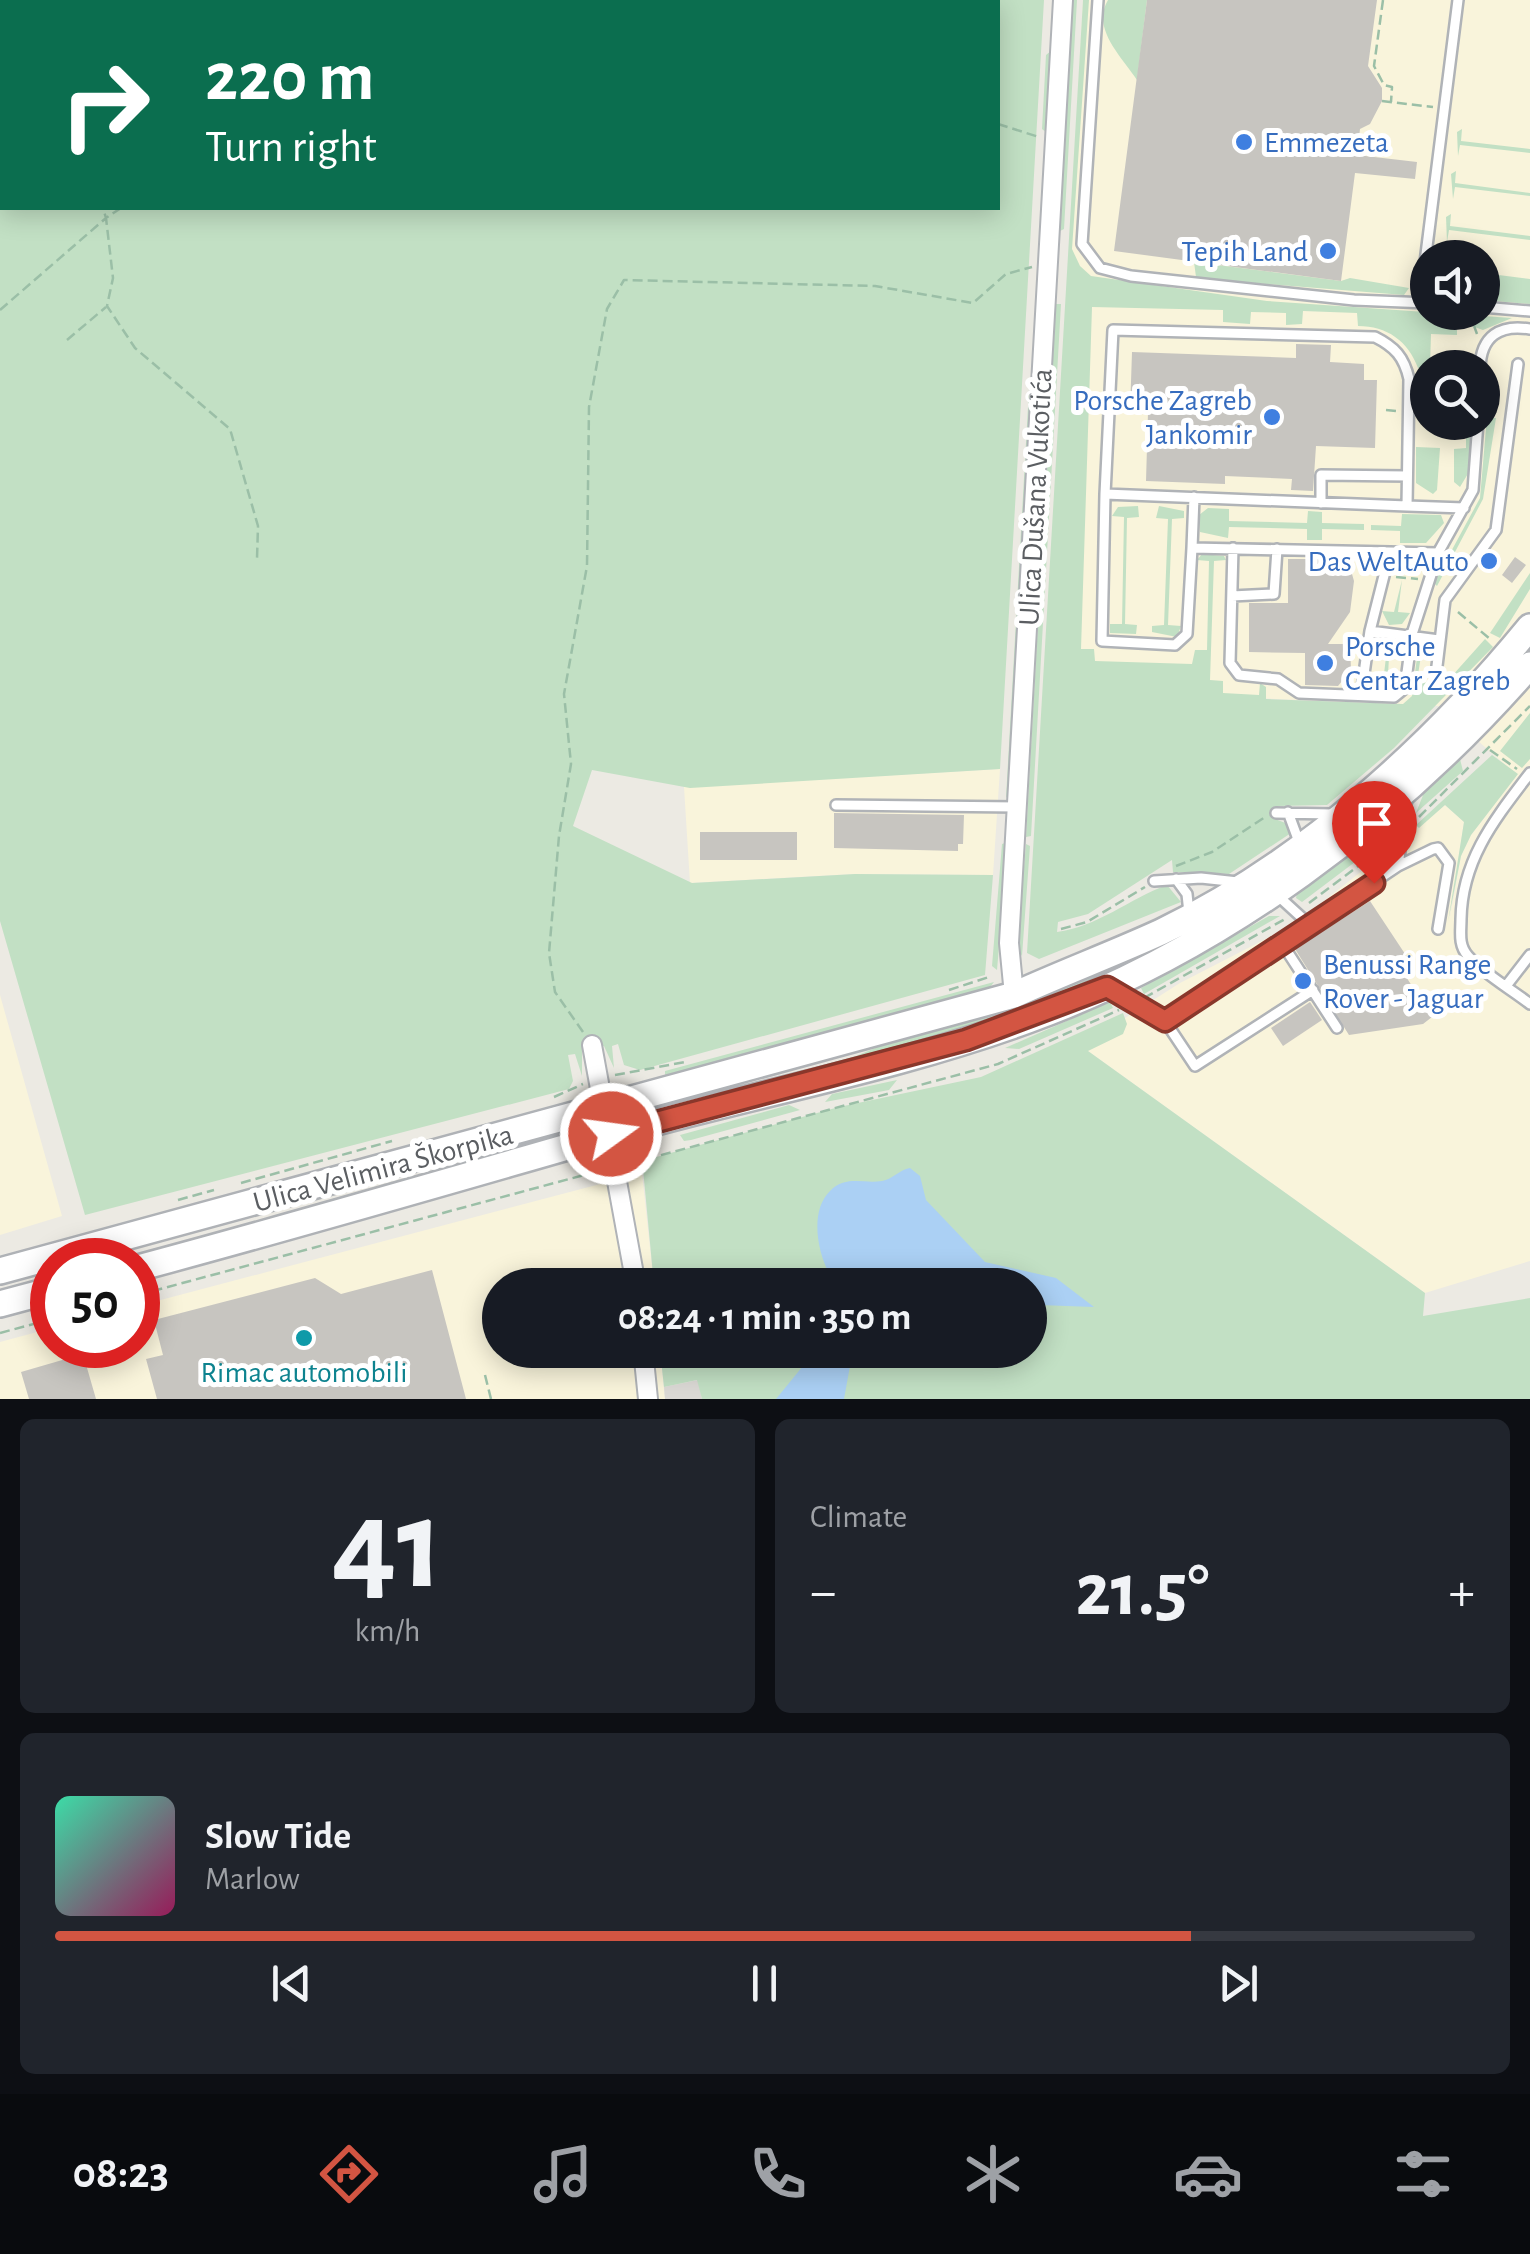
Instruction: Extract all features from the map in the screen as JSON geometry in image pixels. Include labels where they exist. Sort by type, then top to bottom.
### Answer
[{"type":"main road","name":"Ulica Velimira Škorpika","points":[[0,1272],[1014,995],[1189,916],[1299,846],[1341,816],[1430,737],[1530,628]]},
{"type":"main road","name":"Ulica Velimira Škorpika","points":[[160,1262],[443,1186],[611,1134],[966,1040],[1107,987],[1274,892],[1409,787],[1468,732],[1530,665]]},
{"type":"main road","points":[[0,1304],[30,1296]]},
{"type":"street","name":"Ulica Dušana Vukotića","points":[[1014,995],[1009,943],[1063,0]]},
{"type":"street","points":[[592,1046],[633,1268]]},
{"type":"street","points":[[645,1368],[648,1399]]},
{"type":"lane","points":[[1098,0],[1082,244],[1100,268],[1132,276],[1410,302]]},
{"type":"lane","points":[[1430,240],[1458,0]]},
{"type":"lane","points":[[1500,308],[1530,311]]},
{"type":"lane","points":[[1484,350],[1486,342],[1503,328],[1530,329]]},
{"type":"lane","points":[[1194,497],[1184,641],[1140,646],[1102,641],[1113,330],[1375,337],[1393,346],[1406,363],[1409,379],[1407,506]]},
{"type":"lane","points":[[1438,666],[1445,600],[1496,530],[1518,364]]},
{"type":"lane","points":[[1232,548],[1230,663],[1239,674],[1278,679],[1298,693],[1394,697],[1405,688],[1412,634],[1438,553],[1464,508],[1476,469],[1477,440]]},
{"type":"lane","points":[[1321,503],[1321,475],[1407,476]]},
{"type":"lane","points":[[1105,494],[1464,508]]},
{"type":"lane","points":[[1192,548],[1438,553]]},
{"type":"lane","points":[[1232,596],[1274,594],[1277,549]]},
{"type":"lane","points":[[1362,696],[1370,631],[1390,552]]},
{"type":"lane","points":[[1370,631],[1439,640]]},
{"type":"lane","points":[[1530,774],[1490,825],[1471,859],[1461,900],[1460,943],[1467,956],[1530,1004]]},
{"type":"lane","points":[[1398,866],[1409,787]]},
{"type":"lane","points":[[836,805],[1017,807]]},
{"type":"lane","points":[[1288,812],[1298,830],[1299,846]]},
{"type":"lane","points":[[1276,813],[1341,816]]},
{"type":"lane","points":[[1165,1021],[1398,866],[1433,849],[1445,854],[1448,862],[1438,929]]},
{"type":"lane","points":[[1176,879],[1186,894],[1189,916]]},
{"type":"lane","points":[[1154,881],[1246,883]]},
{"type":"lane","points":[[1274,892],[1311,926]]},
{"type":"lane","points":[[1283,945],[1338,1028]]},
{"type":"lane","points":[[1506,986],[1530,955]]},
{"type":"lane","points":[[1107,987],[1165,1021],[1195,1066],[1312,990]]},
{"type":"path","points":[[1384,0],[1375,58],[1384,84],[1392,87],[1391,102]]},
{"type":"path","points":[[1375,58],[1382,58]]},
{"type":"path","points":[[1382,101],[1444,109]]},
{"type":"path","points":[[1000,125],[1055,141]]},
{"type":"path","points":[[67,340],[107,306],[114,278],[103,210]]},
{"type":"path","points":[[0,310],[118,210]]},
{"type":"path","points":[[592,1046],[556,992],[549,953],[559,836],[571,764],[564,694],[587,566],[589,406],[608,309],[624,280],[858,285],[972,303],[1006,274],[1048,268]]},
{"type":"path","points":[[107,306],[135,348],[230,429],[258,526],[257,560]]},
{"type":"path","points":[[1475,330],[1486,342]]},
{"type":"path","points":[[1386,410],[1402,412]]},
{"type":"path","points":[[1390,577],[1420,579]]},
{"type":"path","points":[[1445,600],[1500,646]]},
{"type":"path","points":[[1416,820],[1530,706]]},
{"type":"path","points":[[1489,750],[1516,768]]},
{"type":"path","points":[[1307,904],[1394,839]]},
{"type":"path","points":[[962,986],[989,976]]},
{"type":"path","points":[[624,1072],[665,1067]]},
{"type":"path","points":[[547,1100],[584,1083]]},
{"type":"path","points":[[631,1163],[924,1083]]},
{"type":"path","points":[[240,1183],[376,1146]]},
{"type":"path","points":[[563,1168],[566,1179]]},
{"type":"path","points":[[160,1290],[595,1172]]},
{"type":"path","points":[[189,1196],[221,1188]]},
{"type":"path","points":[[0,1333],[30,1324]]},
{"type":"path","points":[[485,1376],[491,1399]]},
{"type":"shaded area","points":[[1083,0],[1530,0],[1530,1261],[1425,1293],[1081,1046],[1180,983],[1295,924],[1445,805],[1464,822],[1449,922],[1461,856],[1471,835],[1517,775],[1438,706],[1046,689]]},
{"type":"shaded area","points":[[1000,769],[993,875],[855,874],[690,883],[684,787]]},
{"type":"shaded area","points":[[0,995],[62,1216],[0,1235]]},
{"type":"shaded area","points":[[642,1173],[652,1268],[482,1268],[482,1368],[662,1368],[665,1399],[0,1399],[0,1342],[30,1334],[30,1368],[160,1368],[160,1300]]},
{"type":"shaded area","points":[[698,1380],[702,1399],[665,1399],[664,1387]]},
{"type":"green space","points":[[1000,0],[1044,0],[1000,769],[690,788],[592,770],[573,826],[692,883],[855,874],[993,875],[985,975],[640,1070],[624,1065],[618,1044],[612,1046],[614,1068],[604,1046],[582,1050],[582,1076],[575,1054],[568,1055],[573,1081],[569,1089],[85,1215],[0,921],[0,210],[1000,210]]},
{"type":"green space","points":[[1073,0],[1077,0],[1064,229],[1060,231]]},
{"type":"green space","points":[[1083,0],[1089,0],[1072,249],[1080,266],[1091,276],[1267,301],[1410,311],[1410,330],[1457,330],[1457,335],[1431,334],[1431,350],[1410,350],[1410,354],[1387,332],[1358,326],[1357,313],[1303,311],[1302,324],[1286,325],[1286,313],[1251,312],[1250,324],[1223,322],[1223,310],[1092,307],[1081,649],[1094,649],[1095,661],[1192,664],[1195,650],[1207,650],[1209,561],[1197,560],[1202,554],[1224,556],[1226,560],[1214,561],[1210,680],[1223,681],[1223,693],[1259,695],[1260,683],[1266,687],[1266,699],[1403,704],[1412,696],[1419,642],[1423,643],[1417,681],[1443,686],[1485,639],[1493,647],[1394,748],[1327,805],[1278,806],[1275,819],[1288,824],[1291,833],[1229,874],[1173,872],[1172,860],[1088,914],[1058,922],[1057,932],[1086,925],[1167,885],[1181,902],[1039,959],[1027,953]]},
{"type":"green space","points":[[1108,0],[1147,0],[1137,80],[1105,31],[1104,10]]},
{"type":"green space","points":[[1052,50],[1047,133],[1042,129],[1046,55]]},
{"type":"green space","points":[[1462,129],[1461,141],[1530,149],[1530,153],[1460,145],[1458,156],[1457,132]]},
{"type":"green space","points":[[1456,171],[1455,183],[1530,196],[1455,187],[1453,199],[1451,174]]},
{"type":"green space","points":[[1451,214],[1450,226],[1530,236],[1530,240],[1449,230],[1447,240],[1446,217]]},
{"type":"green space","points":[[1194,262],[1409,288],[1404,295],[1215,280],[1196,277]]},
{"type":"green space","points":[[1500,275],[1530,279],[1530,304],[1500,301]]},
{"type":"green space","points":[[1056,304],[1061,304],[1031,836],[1026,837]]},
{"type":"green space","points":[[1029,389],[1031,428],[1011,789],[1006,798]]},
{"type":"green space","points":[[1466,440],[1470,440],[1469,472],[1460,487],[1454,482],[1454,449],[1466,448]]},
{"type":"green space","points":[[1485,440],[1492,440],[1483,499],[1437,586],[1434,583],[1480,498]]},
{"type":"green space","points":[[1416,447],[1440,448],[1437,490],[1433,494],[1416,483]]},
{"type":"green space","points":[[1138,506],[1139,517],[1127,518],[1125,624],[1137,625],[1136,634],[1110,633],[1110,624],[1122,624],[1124,517],[1112,516],[1118,507]]},
{"type":"green space","points":[[1159,506],[1184,511],[1184,518],[1172,519],[1168,625],[1181,626],[1177,637],[1152,632],[1152,626],[1164,625],[1168,519],[1156,518]]},
{"type":"green space","points":[[1208,508],[1229,509],[1229,521],[1307,523],[1308,511],[1322,512],[1322,523],[1364,524],[1364,530],[1322,529],[1322,540],[1307,540],[1307,529],[1229,527],[1228,538],[1200,532],[1199,515]]},
{"type":"green space","points":[[1402,514],[1441,515],[1444,523],[1426,543],[1400,543],[1400,531],[1371,530],[1371,525],[1401,526]]},
{"type":"green space","points":[[1530,573],[1530,589],[1500,638],[1490,633]]},
{"type":"green space","points":[[1402,580],[1398,612],[1410,613],[1402,624],[1389,625],[1382,611],[1394,612]]},
{"type":"green space","points":[[1395,642],[1401,647],[1402,658],[1389,657],[1388,675],[1400,676],[1393,687],[1381,688],[1372,674],[1384,674],[1386,657],[1374,652],[1380,643]]},
{"type":"green space","points":[[1530,713],[1530,759],[1522,768],[1500,751]]},
{"type":"green space","points":[[1492,755],[1518,774],[1471,835],[1461,856],[1448,922],[1464,822],[1445,805],[1419,828],[1416,825]]},
{"type":"green space","points":[[1460,759],[1463,771],[1416,813],[1427,785]]},
{"type":"green space","points":[[1389,820],[1397,826],[1396,831],[1302,902],[1296,898],[1298,889]]},
{"type":"green space","points":[[1008,842],[997,970],[992,966],[1002,844]]},
{"type":"green space","points":[[1026,844],[1030,846],[1022,956],[1017,947]]},
{"type":"green space","points":[[1278,880],[1145,958],[1016,1011],[903,1047],[674,1106],[856,1056]]},
{"type":"green space","points":[[1269,916],[1280,916],[1144,994],[1141,988]]},
{"type":"green space","points":[[994,982],[984,995],[665,1075],[665,1071]]},
{"type":"green space","points":[[1110,1002],[1113,1008],[1019,1049],[1005,1048]]},
{"type":"green space","points":[[1123,1013],[1127,1024],[1123,1034],[1088,1051],[1425,1293],[1423,1316],[1530,1298],[1530,1399],[702,1399],[697,1380],[664,1387],[662,1368],[1047,1368],[1047,1268],[652,1268],[643,1169],[653,1158],[839,1107],[981,1077]]},
{"type":"green space","points":[[897,1080],[889,1090],[825,1102],[832,1094]]},
{"type":"green space","points":[[789,1105],[800,1110],[691,1140],[684,1141],[680,1135]]},
{"type":"water","points":[[910,1168],[920,1176],[926,1200],[985,1262],[1012,1268],[827,1268],[817,1225],[823,1200],[830,1191],[842,1183],[882,1181]]},
{"type":"water","points":[[1047,1276],[1056,1278],[1094,1307],[1047,1305]]},
{"type":"water","points":[[801,1368],[850,1368],[844,1399],[776,1399]]},
{"type":"building","name":"Emmezeta","points":[[1147,0],[1377,0],[1368,66],[1382,88],[1382,101],[1370,124],[1360,129],[1357,155],[1417,162],[1415,179],[1355,173],[1341,281],[1114,251]]},
{"type":"building","name":"Porsche Zagreb Jankomir","points":[[1296,344],[1331,345],[1330,362],[1364,364],[1364,380],[1377,380],[1375,448],[1316,446],[1313,491],[1291,490],[1292,479],[1225,476],[1225,484],[1146,481],[1148,413],[1130,412],[1132,352],[1296,358]]},
{"type":"building","points":[[1515,557],[1526,565],[1512,583],[1502,575]]},
{"type":"building","points":[[1288,559],[1345,559],[1350,567],[1354,581],[1350,612],[1328,644],[1350,644],[1351,670],[1338,686],[1305,685],[1305,653],[1249,652],[1249,603],[1288,603]]},
{"type":"building","points":[[834,813],[964,815],[963,844],[958,844],[958,851],[834,848]]},
{"type":"building","points":[[700,832],[797,832],[797,860],[700,860]]},
{"type":"building","points":[[1370,901],[1411,963],[1401,969],[1432,1017],[1423,1024],[1349,1035],[1295,949]]},
{"type":"building","points":[[1310,1002],[1322,1020],[1283,1046],[1271,1028]]},
{"type":"building","name":"Rimac automobili","points":[[432,1270],[466,1399],[157,1399],[148,1368],[160,1368],[160,1318],[315,1278],[341,1294]]},
{"type":"building","points":[[35,1368],[87,1368],[96,1399],[29,1399],[21,1372]]},
{"type":"place","name":"Emmezeta","points":[[1244,142]]},
{"type":"place","name":"Tepih Land","points":[[1328,251]]},
{"type":"place","name":"Porsche Zagreb Jankomir","points":[[1272,417]]},
{"type":"place","name":"Das WeltAuto","points":[[1489,561]]},
{"type":"place","name":"Porsche Centar Zagreb","points":[[1325,663]]},
{"type":"place","name":"Benussi Range Rover - Jaguar","points":[[1303,981]]},
{"type":"place","name":"Rimac automobili","points":[[304,1338]]},
{"type":"route","points":[[611,1134],[966,1040],[1029,1020],[1107,987],[1165,1021],[1374,883]]}]
